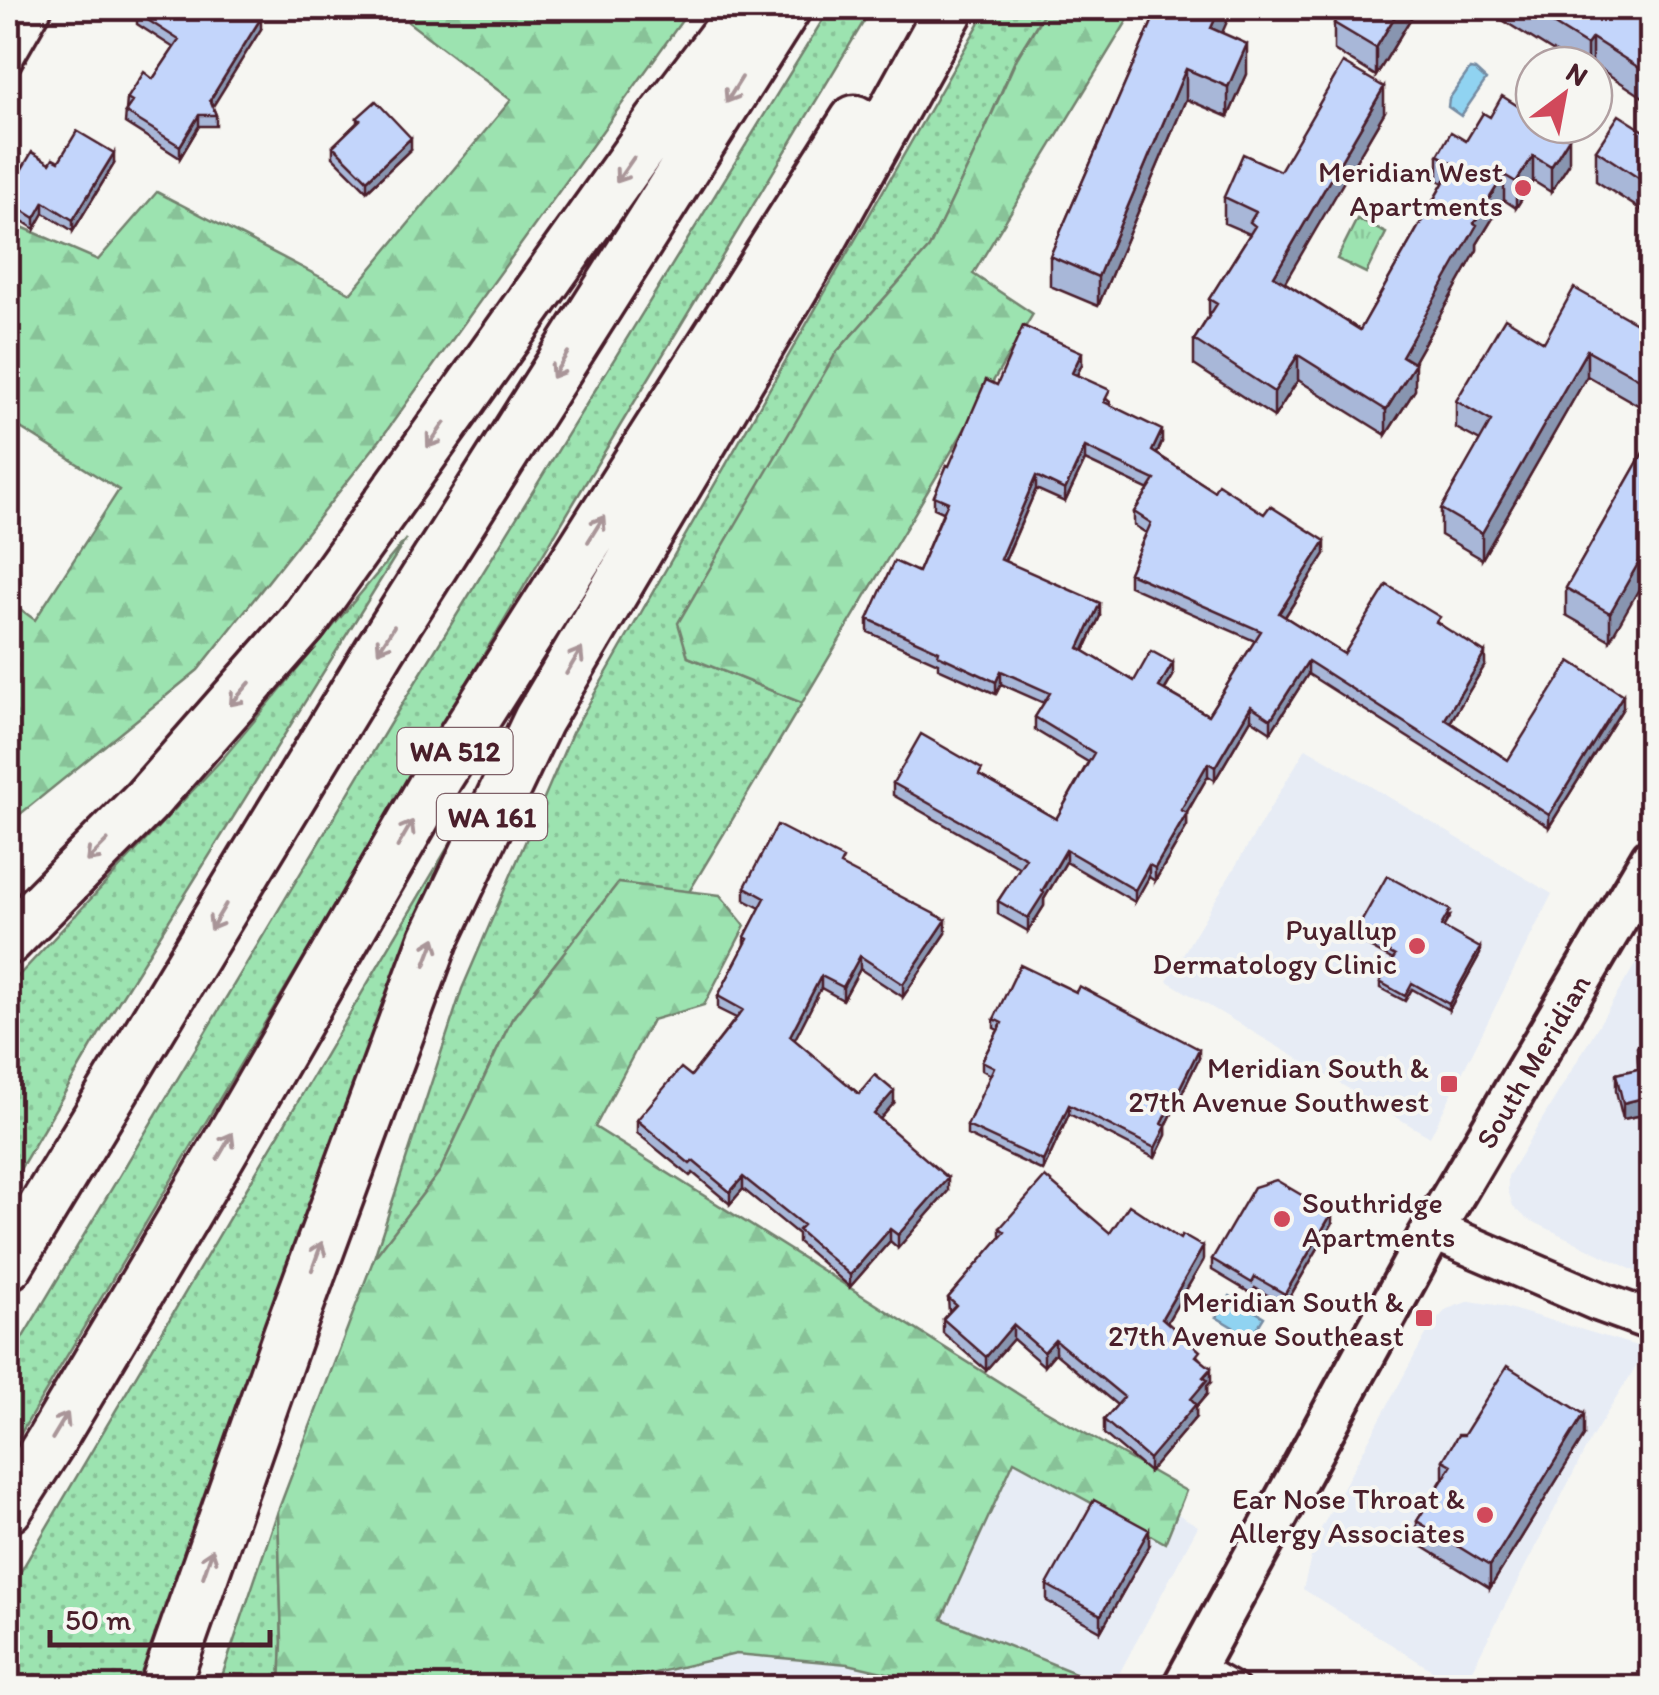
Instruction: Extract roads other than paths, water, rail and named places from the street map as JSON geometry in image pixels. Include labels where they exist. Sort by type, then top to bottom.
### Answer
[{"type":"highway","points":[[8,940],[146,801],[304,622],[745,8]]},
{"type":"highway","points":[[8,1265],[380,648],[786,8]]},
{"type":"highway","name":"WA 512","points":[[8,1508],[50,1444],[438,777],[926,8]]},
{"type":"highway","name":"WA 161","points":[[164,1688],[434,939],[538,720],[821,241],[950,8]]},
{"type":"main road","name":"South Meridian","points":[[1190,1676],[1434,1230],[1652,858]]},
{"type":"street","points":[[8,62],[39,8]]},
{"type":"street","points":[[1434,1230],[1652,1322]]},
{"type":"street","points":[[1190,1676],[1236,1688]]},
{"type":"water","points":[[1470,69],[1486,80],[1461,116],[1448,107],[1449,99]]},
{"type":"water","points":[[1230,1296],[1264,1317],[1251,1338],[1216,1317],[1215,1304]]},
{"type":"place","name":"Meridian West Apartments","points":[[1523,188]]},
{"type":"place","name":"Puyallup Dermatology Clinic","points":[[1417,946]]},
{"type":"place","name":"Meridian South & 27th Avenue Southwest","points":[[1449,1084]]},
{"type":"place","name":"Southridge Apartments","points":[[1282,1219]]},
{"type":"place","name":"Meridian South & 27th Avenue Southeast","points":[[1424,1318]]},
{"type":"place","name":"Ear Nose Throat & Allergy Associates","points":[[1485,1515]]}]
